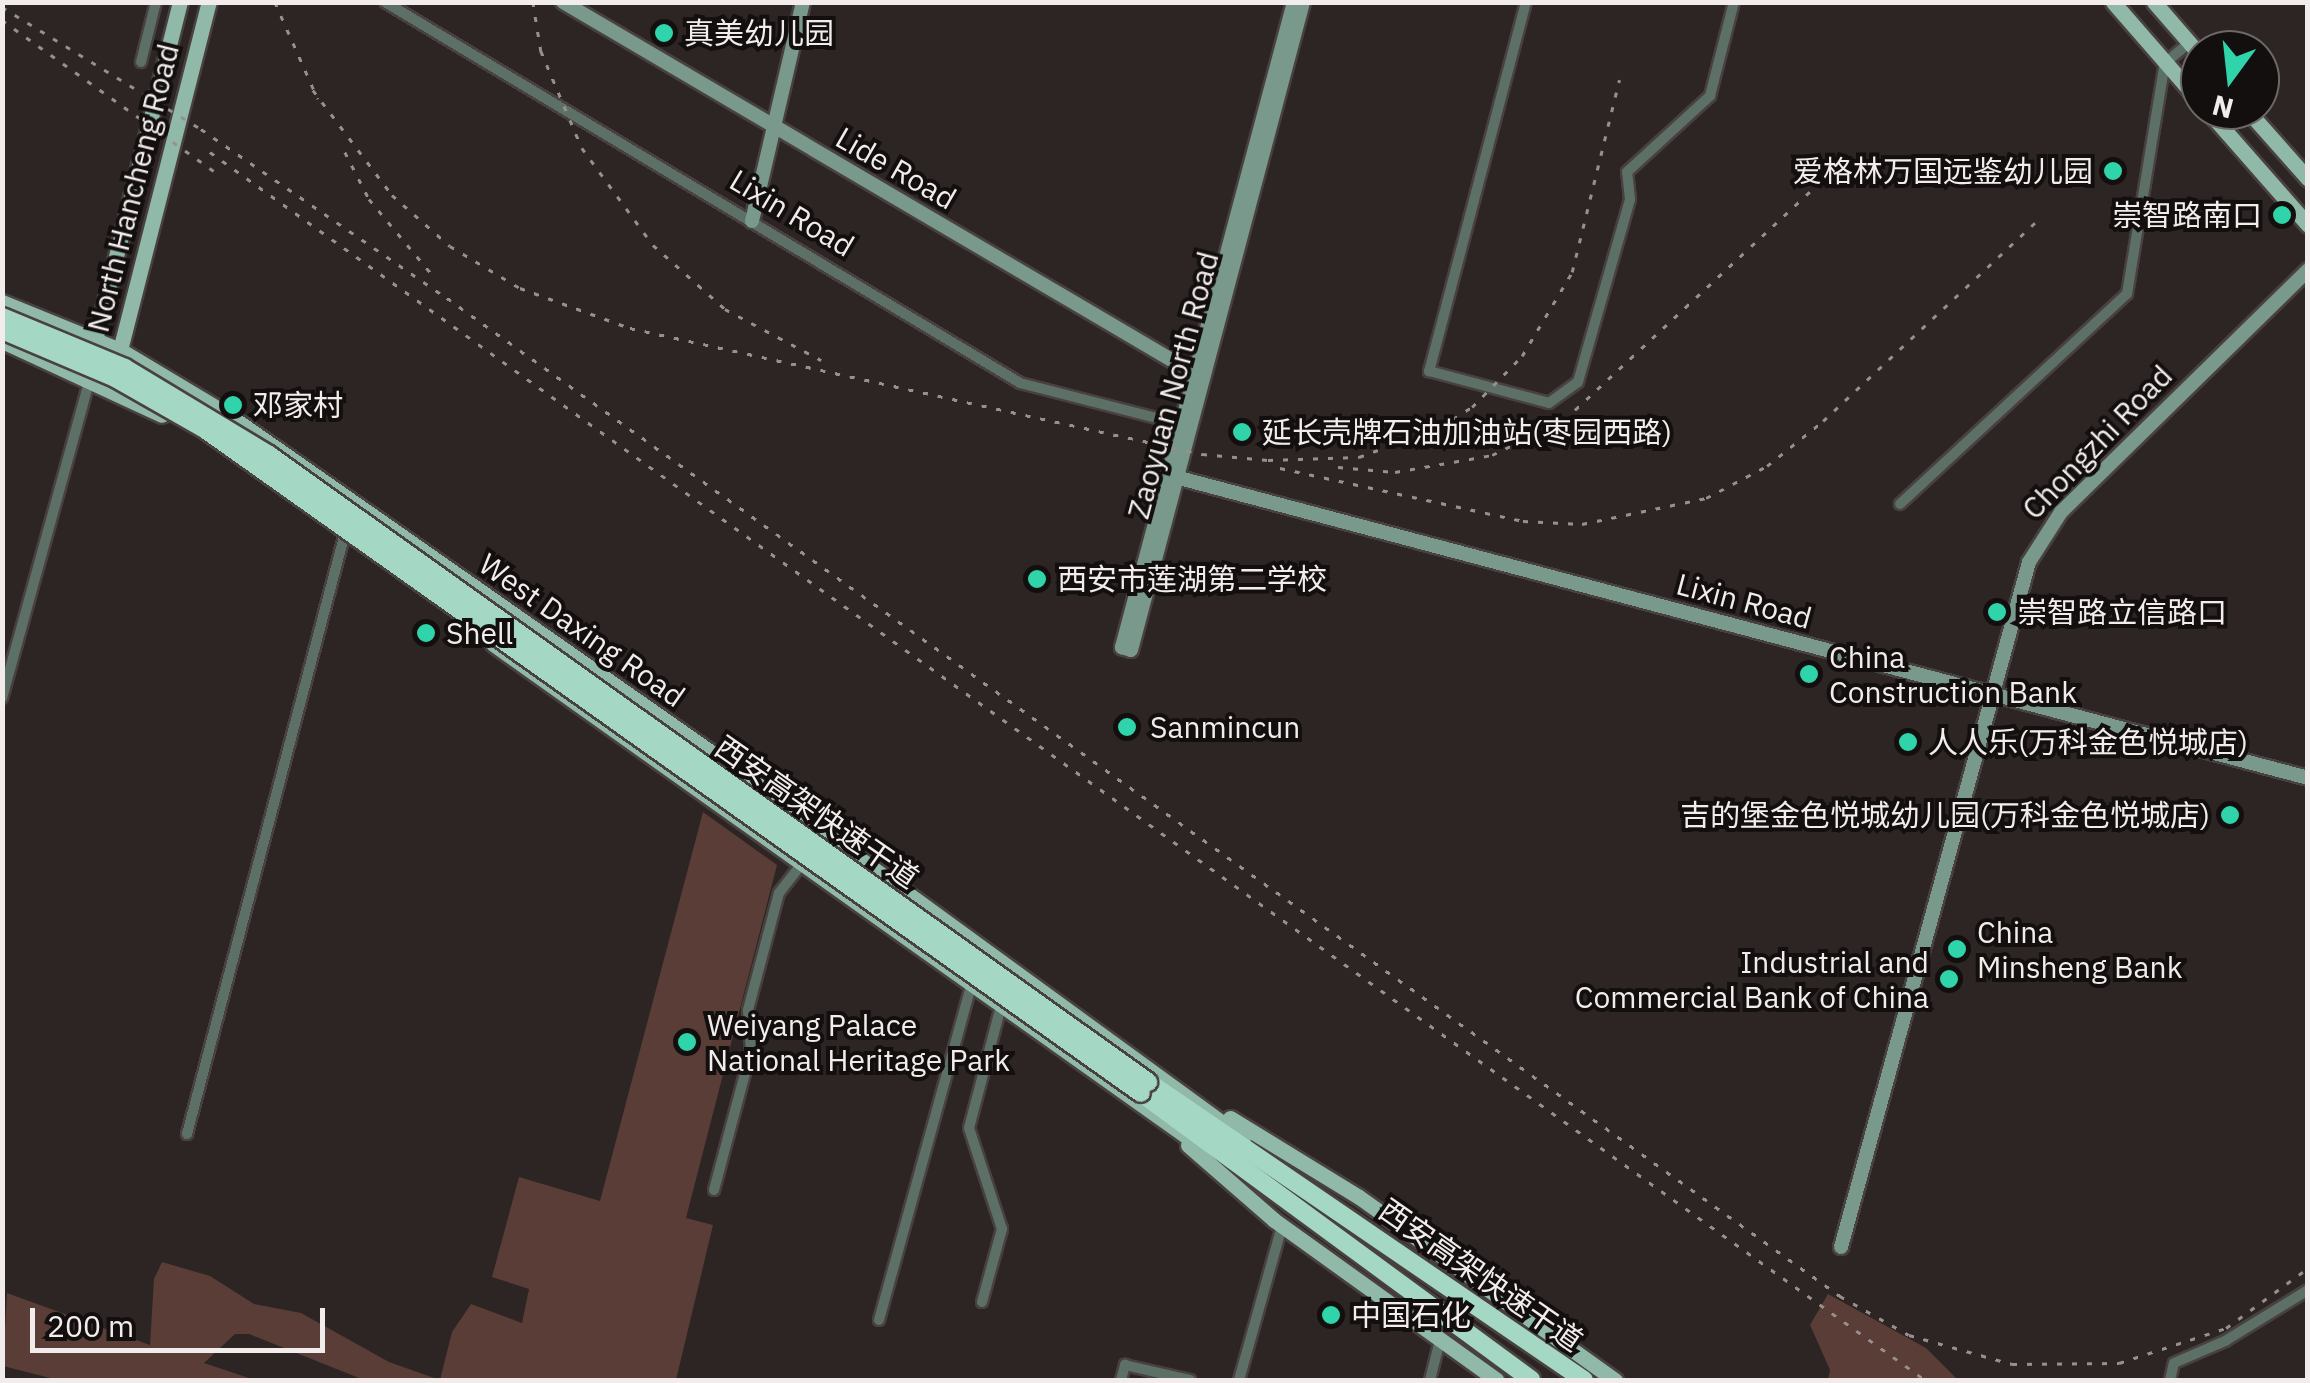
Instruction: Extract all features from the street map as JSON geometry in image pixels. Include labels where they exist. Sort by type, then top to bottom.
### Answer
[{"type":"highway","name":"西安高架快速干道","points":[[2,316],[125,368],[269,454],[1145,1088],[1290,1202],[1531,1380]]},
{"type":"highway","name":"西安高架快速干道","points":[[2,330],[115,378],[206,430],[1145,1088],[1300,1185],[1584,1380]]},
{"type":"main road","name":"North Hancheng Road","points":[[90,378],[94,339],[180,2]]},
{"type":"main road","name":"North Hancheng Road","points":[[109,386],[209,2]]},
{"type":"main road","points":[[2113,2],[2180,80]]},
{"type":"main road","points":[[2154,2],[2180,32]]},
{"type":"main road","points":[[2225,130],[2308,225]]},
{"type":"main road","points":[[2265,130],[2308,179]]},
{"type":"main road","name":"West Daxing Road","points":[[2,302],[120,350],[242,425],[1181,1088],[1300,1185]]},
{"type":"main road","name":"West Daxing Road","points":[[2,342],[109,386],[194,432],[1154,1116],[1290,1202]]},
{"type":"main road","points":[[1181,1088],[1359,1198],[1615,1380]]},
{"type":"main road","points":[[1154,1116],[1282,1226],[1497,1380]]},
{"type":"street","points":[[140,62],[156,2]]},
{"type":"street","name":"Lixin Road","points":[[384,2],[1030,387],[1185,425]]},
{"type":"street","name":"Lide Road","points":[[563,2],[1198,376]]},
{"type":"street","points":[[752,221],[803,2]]},
{"type":"street","name":"Zaoyuan North Road","points":[[1172,476],[1122,647],[1131,650],[1294,2]]},
{"type":"street","name":"Zaoyuan North Road","points":[[1198,376],[1303,2]]},
{"type":"street","points":[[1526,2],[1429,371],[1548,403],[1578,382],[1630,198],[1627,172],[1710,96],[1734,2]]},
{"type":"street","points":[[1900,504],[2127,294],[2165,63],[2180,56]]},
{"type":"street","name":"Chongzhi Road","points":[[1841,1247],[2021,584],[2040,540],[2308,270]]},
{"type":"street","points":[[2,698],[90,378]]},
{"type":"street","name":"Lixin Road","points":[[1172,476],[2308,778]]},
{"type":"street","points":[[187,1134],[344,537]]},
{"type":"street","points":[[714,1190],[751,1051],[748,1010],[770,926],[779,893],[802,865]]},
{"type":"street","points":[[879,1320],[971,985]]},
{"type":"street","points":[[982,1302],[1002,1228],[969,1128],[1000,1006]]},
{"type":"street","points":[[1239,1380],[1282,1226]]},
{"type":"street","points":[[2170,1380],[2174,1363],[2225,1341],[2308,1290]]},
{"type":"street","points":[[1430,1380],[1440,1340]]},
{"type":"street","points":[[1121,1380],[1125,1364],[1190,1380]]},
{"type":"shaded area","name":"Weiyang Palace National Heritage Park","points":[[703,812],[777,865],[686,1218],[713,1225],[676,1380],[440,1380],[452,1332],[471,1304],[522,1323],[529,1289],[492,1277],[519,1177],[600,1201]]},
{"type":"shaded area","points":[[162,1262],[210,1276],[254,1304],[301,1313],[389,1362],[440,1380],[364,1380],[249,1334],[235,1334],[204,1363],[255,1380],[58,1380],[3,1366],[7,1293],[150,1345],[154,1279]]},
{"type":"shaded area","points":[[1828,1294],[1926,1348],[1958,1380],[1828,1380],[1830,1370],[1810,1325]]},
{"type":"railway","points":[[275,2],[318,99]]},
{"type":"railway","points":[[533,2],[541,51],[582,148],[653,245],[725,309],[821,360]]},
{"type":"railway","points":[[2,7],[201,129],[447,298],[1840,1296],[1909,1335],[2012,1364],[2119,1363],[2226,1328],[2308,1268]]},
{"type":"railway","points":[[2,20],[218,174]]},
{"type":"railway","points":[[313,90],[392,195],[450,246],[520,288],[630,328],[1202,454],[1268,460],[1359,457],[1440,427],[1472,407],[1522,356],[1572,272],[1619,80]]},
{"type":"railway","points":[[210,152],[1925,1380]]},
{"type":"railway","points":[[345,152],[369,199],[435,278]]},
{"type":"railway","points":[[1338,467],[1395,472],[1492,455],[1564,420],[1843,161]]},
{"type":"railway","points":[[1280,468],[1523,521],[1582,524],[1706,498],[1767,466],[1823,421],[2040,218]]},
{"type":"place","name":"真美幼儿园","points":[[664,33]]},
{"type":"place","name":"爱格林万国远鉴幼儿园","points":[[2113,171]]},
{"type":"place","name":"崇智路南口","points":[[2282,215]]},
{"type":"place","name":"邓家村","points":[[233,405]]},
{"type":"place","name":"延长壳牌石油加油站(枣园西路)","points":[[1242,432]]},
{"type":"place","name":"西安市莲湖第二学校","points":[[1037,579]]},
{"type":"place","name":"崇智路立信路口","points":[[1997,612]]},
{"type":"place","name":"Shell","points":[[426,633]]},
{"type":"place","name":"China Construction Bank","points":[[1809,674]]},
{"type":"place","name":"Sanmincun","points":[[1127,727]]},
{"type":"place","name":"人人乐(万科金色悦城店)","points":[[1908,742]]},
{"type":"place","name":"吉的堡金色悦城幼儿园(万科金色悦城店)","points":[[2230,815]]},
{"type":"place","name":"China Minsheng Bank","points":[[1957,949]]},
{"type":"place","name":"Industrial and Commercial Bank of China","points":[[1949,979]]},
{"type":"place","name":"Weiyang Palace National Heritage Park","points":[[687,1042]]},
{"type":"place","name":"中国石化","points":[[1331,1315]]}]
